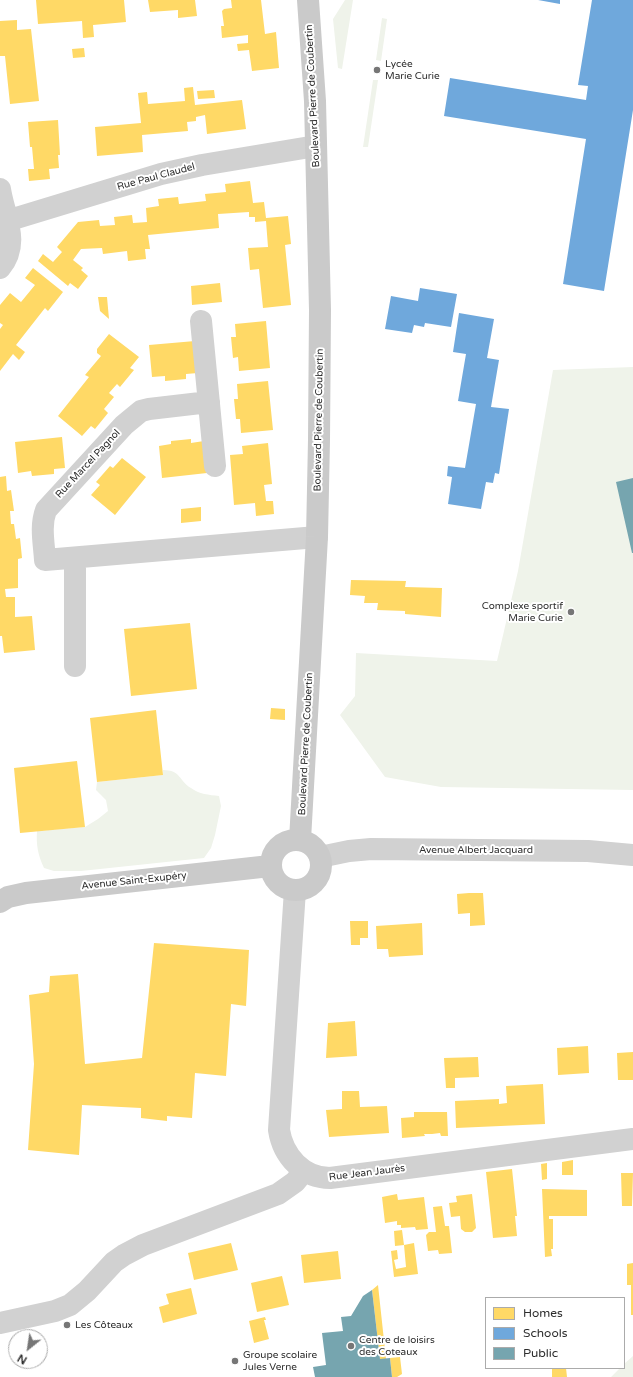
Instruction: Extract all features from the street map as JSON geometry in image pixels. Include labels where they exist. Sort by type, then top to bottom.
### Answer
[{"type":"street","name":"Boulevard Pierre de Coubertin","points":[[300,840],[317,537],[320,310],[314,80],[308,0]]},
{"type":"street","name":"Rue Paul Claudel","points":[[4,222],[161,174],[202,165],[316,146]]},
{"type":"street","points":[[0,188],[4,222],[11,235],[11,246],[8,256],[0,268]]},
{"type":"street","points":[[202,321],[215,466]]},
{"type":"street","name":"Rue Marcel Pagnol","points":[[209,402],[141,411],[124,424],[46,510],[43,522],[45,560],[317,537]]},
{"type":"street","points":[[75,558],[75,666]]},
{"type":"street","points":[[300,840],[311,845],[317,850],[320,857],[321,871],[314,882],[303,889],[295,890],[286,888],[279,884],[272,874],[270,866],[273,854],[278,847],[288,841],[300,840]]},
{"type":"street","name":"Avenue Albert Jacquard","points":[[320,857],[349,850],[371,849],[588,851],[633,855]]},
{"type":"street","name":"Avenue Saint-Exupéry","points":[[0,902],[8,897],[26,893],[270,866]]},
{"type":"street","points":[[0,1323],[63,1309],[78,1300],[114,1262],[124,1255],[143,1245],[278,1194],[295,1182],[304,1171],[293,1162],[286,1152],[280,1137],[279,1125],[295,890]]},
{"type":"street","name":"Rue Jean Jaurès","points":[[304,1171],[316,1176],[330,1178],[633,1139]]},
{"type":"shaded area","points":[[345,0],[353,0],[342,69],[338,68],[333,19]]},
{"type":"shaded area","points":[[382,18],[387,19],[381,61],[376,60]]},
{"type":"shaded area","points":[[373,80],[378,80],[368,147],[363,147]]},
{"type":"shaded area","name":"Complexe sportif Marie Curie","points":[[633,367],[633,790],[441,787],[385,777],[340,715],[355,696],[356,653],[497,661],[518,571],[553,370]]},
{"type":"shaded area","points":[[163,770],[169,770],[177,774],[187,785],[197,792],[219,796],[221,806],[215,835],[211,848],[204,858],[81,871],[54,871],[44,868],[38,850],[37,831],[85,827],[108,811],[106,800],[96,790],[97,782],[163,775]]},
{"type":"shaded area","points":[[633,1356],[633,1377],[611,1377],[619,1369],[625,1369],[625,1363]]},
{"type":"building: Homes","points":[[36,0],[124,0],[126,22],[93,25],[94,37],[83,38],[82,21],[38,24]]},
{"type":"building: Homes","points":[[148,0],[195,0],[197,16],[178,18],[178,10],[150,12]]},
{"type":"building: Homes","points":[[231,0],[261,0],[265,34],[276,32],[279,68],[252,71],[249,50],[238,51],[237,44],[248,43],[248,35],[222,38],[221,26],[224,26],[222,11],[224,9],[232,8]]},
{"type":"building: Homes","points":[[17,20],[17,30],[31,29],[39,101],[10,104],[5,56],[0,56],[0,21]]},
{"type":"building: Homes","points":[[84,48],[85,57],[73,58],[72,49]]},
{"type":"building: Homes","points":[[193,87],[195,105],[242,100],[246,129],[207,134],[205,115],[196,117],[196,121],[187,122],[188,131],[142,135],[143,152],[97,156],[95,127],[141,123],[138,93],[147,92],[148,104],[185,101],[184,88]]},
{"type":"building: Homes","points":[[214,90],[215,98],[198,99],[197,91]]},
{"type":"building: Homes","points":[[58,120],[60,155],[58,155],[59,168],[49,169],[50,179],[29,181],[28,169],[34,169],[28,122]]},
{"type":"building: Homes","points":[[250,181],[253,203],[264,202],[266,218],[288,216],[291,244],[285,245],[291,305],[263,308],[259,269],[250,270],[248,248],[268,247],[266,221],[255,222],[255,217],[249,217],[249,212],[218,214],[219,228],[148,235],[150,249],[145,249],[146,259],[128,261],[127,251],[103,254],[102,248],[81,249],[73,260],[83,268],[81,270],[88,276],[78,289],[70,283],[68,286],[38,261],[43,254],[53,262],[62,252],[57,247],[78,222],[99,220],[100,226],[115,225],[114,217],[132,215],[133,223],[147,222],[146,208],[159,206],[158,199],[178,197],[179,204],[206,201],[205,194],[226,192],[225,184]]},
{"type":"building: Homes","points":[[33,268],[63,292],[48,311],[45,308],[16,345],[25,352],[19,360],[13,354],[0,371],[0,329],[3,325],[0,323],[0,305],[10,293],[21,302],[35,285],[25,278]]},
{"type":"building: Homes","points":[[220,283],[222,302],[192,305],[191,286]]},
{"type":"building: Homes","points":[[98,297],[107,297],[109,319],[100,311]]},
{"type":"building: Homes","points":[[266,321],[270,368],[239,371],[238,357],[233,358],[231,337],[236,337],[235,324]]},
{"type":"building: Homes","points":[[109,334],[139,357],[130,368],[134,370],[120,387],[117,384],[109,393],[114,397],[104,409],[108,413],[95,429],[91,426],[82,436],[58,416],[89,377],[85,375],[101,356],[97,353],[97,349]]},
{"type":"building: Homes","points":[[195,341],[198,373],[186,374],[186,379],[165,381],[165,376],[152,377],[149,345]]},
{"type":"building: Homes","points":[[268,381],[273,430],[241,433],[240,419],[236,419],[234,399],[238,399],[237,384]]},
{"type":"building: Homes","points":[[62,437],[65,468],[54,469],[54,474],[32,476],[31,471],[18,473],[15,442]]},
{"type":"building: Homes","points":[[191,439],[191,443],[204,441],[207,473],[162,478],[159,446],[171,444],[171,441]]},
{"type":"building: Homes","points":[[268,443],[272,484],[264,485],[266,501],[273,501],[274,514],[256,516],[255,503],[234,505],[230,455],[243,454],[242,446]]},
{"type":"building: Homes","points":[[122,458],[146,477],[115,515],[91,495],[100,485],[96,482],[110,466],[113,468]]},
{"type":"building: Homes","points":[[6,476],[7,491],[11,490],[14,511],[10,511],[11,524],[14,524],[16,539],[20,538],[22,558],[18,559],[18,588],[5,589],[6,597],[15,597],[15,617],[32,616],[35,650],[4,653],[2,636],[0,636],[0,477]]},
{"type":"building: Homes","points":[[201,507],[201,521],[181,523],[181,509]]},
{"type":"building: Homes","points":[[351,580],[406,581],[405,587],[442,588],[441,617],[405,614],[405,611],[377,610],[378,603],[364,603],[365,596],[350,595]]},
{"type":"building: Homes","points":[[190,623],[197,689],[131,696],[124,629]]},
{"type":"building: Homes","points":[[271,708],[285,709],[285,720],[270,719]]},
{"type":"building: Homes","points":[[156,710],[163,775],[97,782],[90,718]]},
{"type":"building: Homes","points":[[77,761],[85,827],[20,833],[14,768]]},
{"type":"building: Homes","points":[[483,893],[485,925],[470,926],[470,913],[458,914],[457,894]]},
{"type":"building: Homes","points":[[350,921],[368,921],[368,938],[360,938],[360,945],[351,945]]},
{"type":"building: Homes","points":[[422,923],[423,955],[389,957],[388,949],[377,949],[376,926]]},
{"type":"building: Homes","points":[[154,943],[249,950],[246,1006],[231,1004],[226,1076],[195,1073],[192,1118],[167,1116],[167,1121],[141,1118],[141,1108],[82,1105],[79,1155],[28,1150],[34,1064],[29,995],[49,992],[50,976],[78,974],[85,1064],[142,1058]]},
{"type":"building: Homes","points":[[355,1021],[357,1056],[326,1058],[328,1023]]},
{"type":"building: Homes","points":[[588,1046],[589,1073],[558,1075],[557,1048]]},
{"type":"building: Homes","points":[[633,1052],[633,1080],[618,1080],[617,1053]]},
{"type":"building: Homes","points":[[478,1057],[479,1077],[455,1078],[455,1088],[446,1088],[444,1058]]},
{"type":"building: Homes","points":[[543,1084],[545,1124],[456,1128],[455,1101],[499,1099],[499,1104],[507,1103],[506,1086]]},
{"type":"building: Homes","points":[[342,1091],[359,1091],[360,1107],[387,1106],[389,1133],[329,1137],[326,1110],[342,1109]]},
{"type":"building: Homes","points":[[414,1112],[447,1112],[448,1136],[441,1136],[440,1133],[402,1138],[401,1118],[414,1117]]},
{"type":"building: Homes","points":[[573,1160],[573,1175],[562,1175],[562,1162]]},
{"type":"building: Homes","points":[[547,1163],[547,1179],[542,1180],[541,1164]]},
{"type":"building: Homes","points":[[512,1169],[517,1216],[515,1216],[517,1236],[493,1238],[486,1172]]},
{"type":"building: Homes","points":[[621,1173],[633,1173],[632,1206],[622,1206]]},
{"type":"building: Homes","points":[[542,1189],[587,1190],[587,1216],[549,1216],[549,1219],[553,1219],[553,1249],[551,1249],[552,1256],[545,1257]]},
{"type":"building: Homes","points":[[397,1194],[398,1200],[424,1197],[428,1229],[416,1230],[415,1227],[401,1228],[401,1225],[397,1225],[397,1221],[385,1223],[382,1197]]},
{"type":"building: Homes","points":[[472,1194],[476,1228],[472,1232],[465,1232],[461,1229],[460,1216],[451,1217],[449,1203],[457,1202],[456,1196]]},
{"type":"building: Homes","points":[[442,1206],[445,1226],[449,1226],[452,1253],[439,1254],[438,1250],[428,1251],[426,1235],[429,1232],[436,1232],[433,1207]]},
{"type":"building: Homes","points":[[402,1230],[404,1245],[395,1246],[394,1231]]},
{"type":"building: Homes","points":[[231,1243],[238,1270],[194,1280],[188,1253]]},
{"type":"building: Homes","points":[[414,1243],[418,1274],[394,1277],[391,1251],[397,1250],[398,1259],[394,1260],[396,1269],[406,1267],[404,1245]]},
{"type":"building: Homes","points":[[338,1251],[341,1279],[304,1283],[301,1255]]},
{"type":"building: Homes","points":[[633,1263],[633,1315],[631,1315],[631,1285],[627,1285],[627,1264]]},
{"type":"building: Homes","points":[[282,1276],[289,1305],[257,1312],[251,1283]]},
{"type":"building: Homes","points":[[378,1285],[386,1359],[380,1359],[372,1290]]},
{"type":"building: Homes","points":[[191,1288],[197,1314],[163,1323],[159,1307],[169,1304],[166,1294]]},
{"type":"building: Homes","points":[[265,1317],[266,1320],[264,1320],[269,1339],[254,1343],[249,1321]]},
{"type":"building: Homes","points":[[400,1357],[402,1374],[397,1377],[392,1377],[390,1358]]},
{"type":"building: Homes","points":[[552,1369],[566,1369],[567,1377],[552,1377]]},
{"type":"building: Schools","points":[[538,0],[560,0],[560,4]]},
{"type":"building: Schools","points":[[592,0],[633,0],[633,110],[604,291],[563,284],[586,139],[444,116],[450,78],[586,100],[588,86],[578,85]]},
{"type":"building: Schools","points":[[420,288],[457,294],[451,327],[425,323],[424,327],[414,325],[412,333],[385,329],[391,296],[418,301]]},
{"type":"building: Schools","points":[[459,313],[494,319],[487,358],[499,360],[491,407],[509,409],[499,474],[495,473],[493,483],[486,482],[481,509],[448,504],[452,477],[447,476],[448,466],[465,468],[476,404],[458,401],[466,354],[453,352]]},
{"type":"building: Public","points":[[633,478],[633,553],[632,553],[616,482]]},
{"type":"building: Public","name":"Centre de loisirs des Coteaux","points":[[372,1290],[380,1359],[390,1358],[392,1377],[315,1377],[313,1367],[326,1365],[322,1333],[343,1331],[341,1317],[351,1316],[363,1296]]},
{"type":"place","name":"Lycée Marie Curie","points":[[377,70]]},
{"type":"place","name":"Complexe sportif Marie Curie","points":[[571,612]]},
{"type":"place","name":"Les Côteaux","points":[[67,1325]]},
{"type":"place","name":"Centre de loisirs des Coteaux","points":[[351,1346]]},
{"type":"place","name":"Groupe scolaire Jules Verne","points":[[235,1361]]}]
